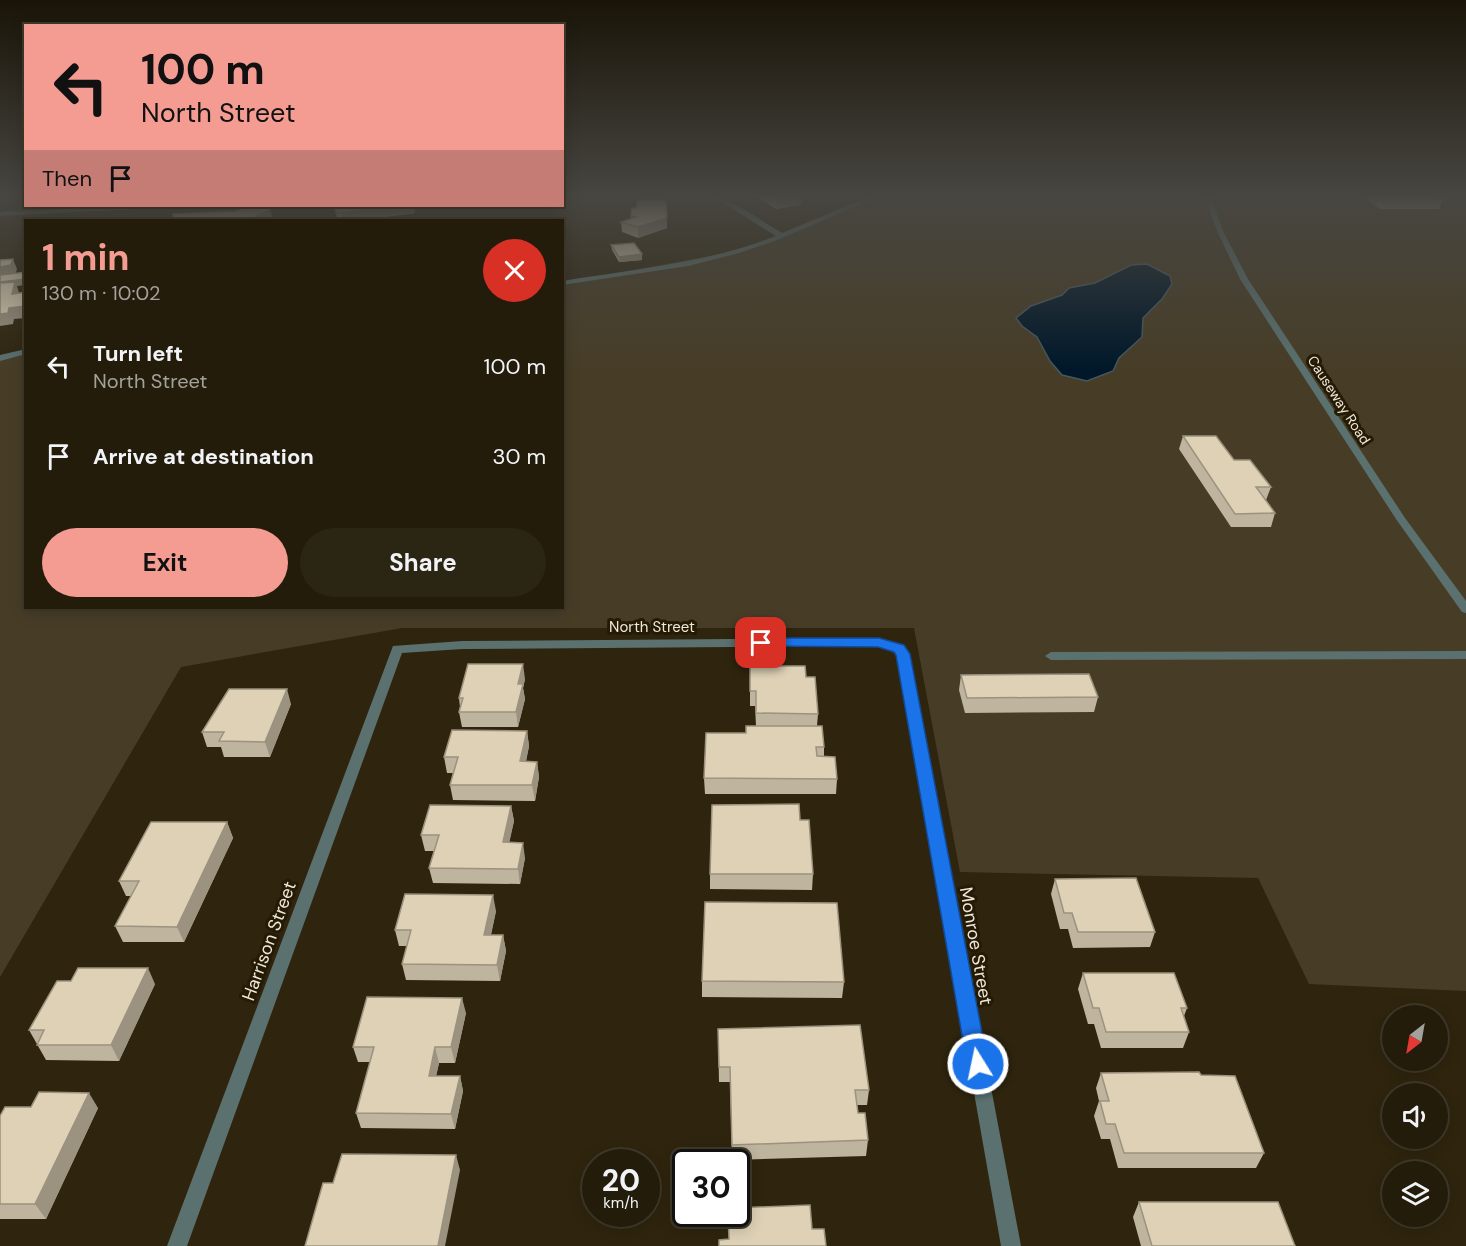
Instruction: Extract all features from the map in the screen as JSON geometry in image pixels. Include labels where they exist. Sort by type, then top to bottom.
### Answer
[{"type":"street","points":[[564,283],[724,254]]},
{"type":"street","name":"Causeway Road","points":[[1232,254],[1244,279],[1401,519],[1466,609]]},
{"type":"street","points":[[0,357],[24,351]]},
{"type":"street","name":"North Street","points":[[397,649],[462,645],[853,642],[879,643],[899,648],[903,654]]},
{"type":"street","name":"Harrison Street","points":[[177,1246],[397,649]]},
{"type":"street","name":"Monroe Street","points":[[903,654],[1011,1246]]},
{"type":"street","points":[[1051,656],[1466,655]]},
{"type":"shaded area","points":[[719,254],[1466,254],[1466,991],[1309,984],[1258,878],[960,872],[914,628],[402,628],[181,667],[0,977],[0,357],[24,351],[24,609],[564,609],[564,283]]},
{"type":"water","points":[[1147,264],[1170,276],[1172,284],[1162,299],[1143,318],[1142,337],[1119,358],[1113,371],[1087,381],[1062,375],[1050,361],[1037,337],[1022,326],[1016,318],[1031,306],[1062,295],[1069,288],[1095,283],[1131,265]]},
{"type":"building","points":[[617,254],[641,254],[619,257]]},
{"type":"building","points":[[13,259],[11,265],[0,267],[0,260]]},
{"type":"building","points":[[24,272],[24,279],[0,282],[0,275]]},
{"type":"building","points":[[15,282],[12,294],[24,292],[24,306],[9,308],[8,313],[0,314],[0,283]]},
{"type":"building","points":[[1183,436],[1216,436],[1234,460],[1250,460],[1271,487],[1256,487],[1275,513],[1235,514]]},
{"type":"building","points":[[468,664],[523,664],[518,684],[523,684],[516,712],[459,712],[463,698],[459,698]]},
{"type":"building","points":[[750,666],[805,666],[806,677],[815,677],[818,714],[756,713],[756,691],[750,691]]},
{"type":"building","points":[[1089,674],[1098,697],[967,698],[961,675]]},
{"type":"building","points":[[229,689],[287,689],[265,742],[219,741],[224,732],[202,732]]},
{"type":"building","points":[[746,726],[822,726],[824,747],[816,747],[817,756],[835,757],[837,779],[704,778],[706,733],[746,733]]},
{"type":"building","points":[[452,730],[527,731],[520,761],[537,762],[532,785],[450,785],[458,757],[444,757]]},
{"type":"building","points":[[799,804],[800,820],[809,820],[813,874],[710,874],[712,805]]},
{"type":"building","points":[[430,805],[511,806],[503,842],[523,843],[518,869],[429,868],[439,835],[421,835]]},
{"type":"building","points":[[151,822],[227,822],[177,927],[115,926],[139,881],[119,881]]},
{"type":"building","points":[[1136,878],[1155,932],[1078,932],[1072,913],[1064,913],[1055,879]]},
{"type":"building","points":[[405,894],[493,895],[484,935],[503,935],[497,965],[402,964],[411,930],[395,930]]},
{"type":"building","points":[[705,902],[837,903],[844,982],[702,981]]},
{"type":"building","points":[[78,968],[148,968],[111,1045],[37,1045],[44,1030],[29,1030],[57,981],[71,981]]},
{"type":"building","points":[[1083,973],[1174,973],[1187,1008],[1181,1008],[1189,1032],[1106,1032],[1099,1008],[1093,1008]]},
{"type":"building","points":[[367,997],[462,998],[451,1047],[435,1047],[429,1076],[460,1076],[451,1114],[356,1113],[374,1047],[353,1047]]},
{"type":"building","points":[[860,1025],[869,1090],[855,1090],[858,1113],[865,1113],[868,1140],[732,1145],[730,1067],[719,1067],[718,1029]]},
{"type":"building","points":[[1199,1072],[1201,1075],[1235,1076],[1264,1153],[1124,1153],[1115,1124],[1106,1124],[1100,1101],[1109,1101],[1101,1073]]},
{"type":"building","points":[[39,1092],[89,1093],[35,1204],[0,1204],[0,1116],[5,1107],[31,1107]]},
{"type":"building","points":[[342,1154],[456,1155],[438,1246],[305,1246],[323,1183],[333,1183]]},
{"type":"building","points":[[1139,1202],[1278,1202],[1295,1246],[1152,1246]]},
{"type":"building","points":[[810,1205],[812,1229],[824,1229],[826,1246],[719,1246],[719,1240],[729,1239],[729,1227],[750,1227],[750,1207]]},
{"type":"route","points":[[761,643],[879,643],[899,648],[903,654],[978,1064]]}]
